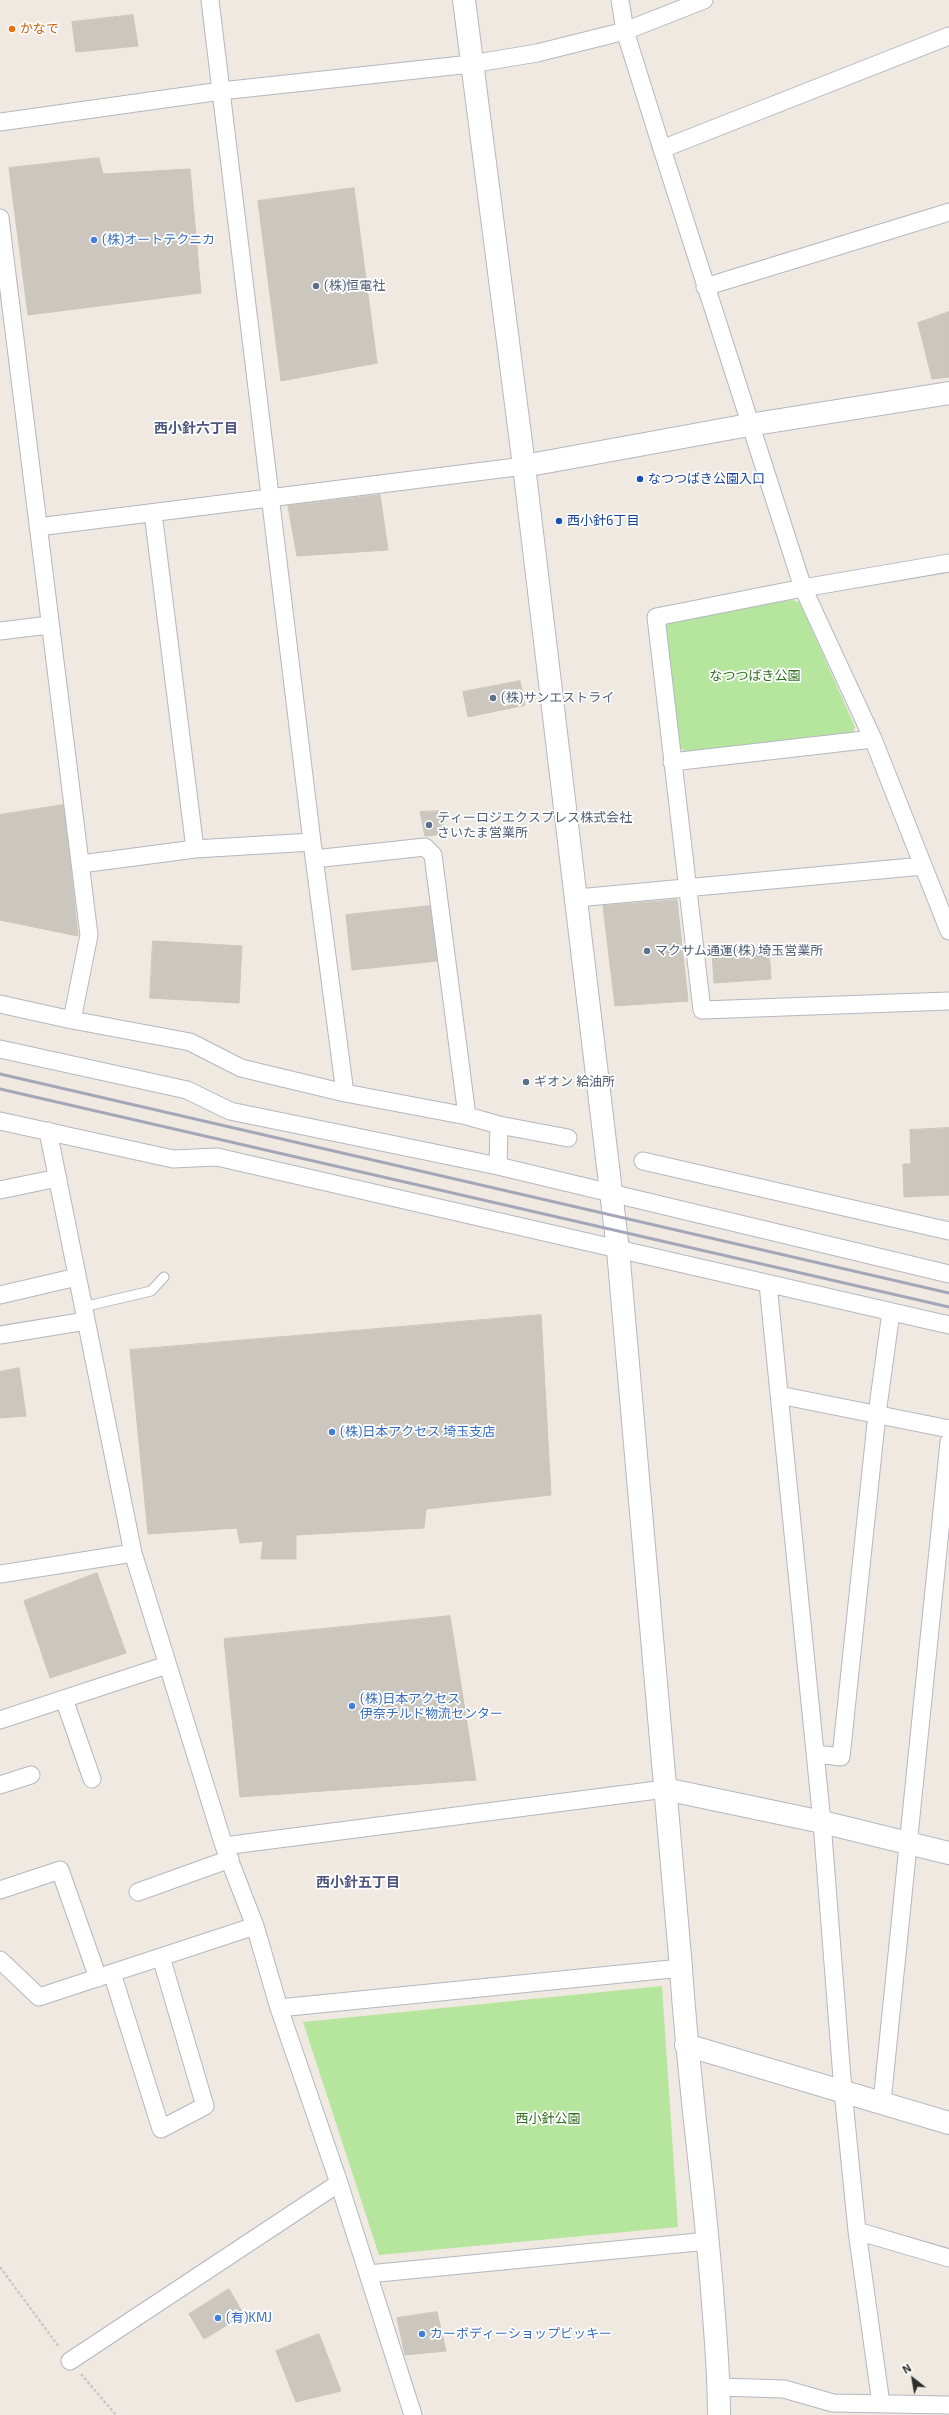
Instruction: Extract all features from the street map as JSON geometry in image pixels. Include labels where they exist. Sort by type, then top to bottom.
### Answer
[{"type":"street","points":[[210,0],[313,851],[345,1093]]},
{"type":"street","points":[[464,0],[470,64],[524,466],[618,1250],[682,1968],[686,2045],[708,2242],[719,2387],[719,2415]]},
{"type":"street","points":[[620,0],[625,31],[705,287],[803,588],[873,738],[949,931]]},
{"type":"street","points":[[0,122],[221,91],[470,64],[538,53],[625,31],[704,0]]},
{"type":"street","points":[[662,149],[949,36]]},
{"type":"street","points":[[705,287],[949,212]]},
{"type":"street","points":[[0,218],[5,301],[38,527],[89,935],[72,1020]]},
{"type":"street","points":[[38,527],[524,466],[749,424],[949,394]]},
{"type":"street","points":[[153,512],[195,849]]},
{"type":"street","points":[[949,563],[803,588],[656,617],[702,1010],[949,1001]]},
{"type":"street","points":[[0,631],[49,624]]},
{"type":"street","points":[[672,762],[873,738]]},
{"type":"street","points":[[81,864],[195,849],[313,851],[425,847],[433,855],[467,1116]]},
{"type":"street","points":[[577,898],[923,866]]},
{"type":"street","points":[[0,1004],[72,1020],[190,1042],[241,1068],[345,1093],[467,1116],[568,1138]]},
{"type":"street","points":[[0,1049],[187,1090],[230,1111],[498,1166],[949,1274]]},
{"type":"street","points":[[0,1121],[173,1159],[217,1157],[949,1325]]},
{"type":"street","points":[[498,1166],[499,1124]]},
{"type":"street","points":[[48,1132],[133,1553],[227,1853],[255,1926],[279,2008],[339,2184],[412,2415]]},
{"type":"street","points":[[643,1162],[949,1231]]},
{"type":"street","points":[[0,1190],[58,1178]]},
{"type":"street","points":[[0,1295],[77,1277]]},
{"type":"street","points":[[768,1284],[816,1754],[843,2091],[857,2231],[881,2404]]},
{"type":"street","points":[[816,1754],[841,1757],[877,1414],[891,1312]]},
{"type":"street","points":[[0,1335],[85,1314]]},
{"type":"street","points":[[779,1395],[949,1429]]},
{"type":"street","points":[[882,2102],[949,1442]]},
{"type":"street","points":[[0,1574],[133,1553]]},
{"type":"street","points":[[0,1720],[168,1665]]},
{"type":"street","points":[[64,1699],[92,1779]]},
{"type":"street","points":[[0,1785],[31,1775]]},
{"type":"street","points":[[138,1892],[227,1853],[665,1789],[822,1822],[949,1853]]},
{"type":"street","points":[[0,1890],[60,1870],[105,1975],[161,2129],[205,2106],[161,1957]]},
{"type":"street","points":[[0,1960],[39,1997],[255,1926]]},
{"type":"street","points":[[279,2008],[682,1968]]},
{"type":"street","points":[[686,2045],[949,2122]]},
{"type":"street","points":[[70,2361],[339,2184]]},
{"type":"street","points":[[857,2231],[949,2258]]},
{"type":"street","points":[[368,2274],[708,2242]]},
{"type":"street","points":[[719,2387],[784,2389],[833,2403],[949,2405]]},
{"type":"lane","points":[[85,1314],[151,1292],[164,1277]]},
{"type":"path","points":[[0,2267],[70,2361],[116,2415]]},
{"type":"green space","name":"なつつばき公園","points":[[793,600],[800,603],[855,727],[852,735],[687,754],[678,745],[664,628],[670,619]]},
{"type":"green space","name":"西小針公園","points":[[662,1986],[678,2227],[379,2255],[303,2022]]},
{"type":"building","points":[[133,15],[138,46],[76,52],[72,22]]},
{"type":"building","points":[[99,158],[103,174],[190,169],[201,293],[28,315],[9,168]]},
{"type":"building","points":[[354,188],[377,363],[281,381],[258,201]]},
{"type":"building","points":[[949,312],[949,377],[932,379],[918,323]]},
{"type":"building","points":[[380,495],[388,550],[297,556],[288,506]]},
{"type":"building","points":[[520,681],[525,705],[468,717],[463,692]]},
{"type":"building","points":[[63,805],[78,936],[0,920],[0,815]]},
{"type":"building","points":[[439,811],[446,834],[425,836],[420,812]]},
{"type":"building","points":[[677,900],[688,1001],[615,1006],[603,906]]},
{"type":"building","points":[[430,906],[437,961],[352,970],[346,915]]},
{"type":"building","points":[[153,941],[242,946],[239,1003],[150,998]]},
{"type":"building","points":[[769,948],[771,979],[714,983],[712,952]]},
{"type":"building","points":[[949,1128],[949,1195],[904,1197],[903,1164],[911,1164],[910,1130]]},
{"type":"building","points":[[541,1315],[551,1495],[426,1509],[424,1528],[296,1535],[296,1559],[261,1559],[263,1541],[240,1543],[237,1528],[148,1534],[130,1350]]},
{"type":"building","points":[[19,1368],[26,1416],[0,1418],[0,1372]]},
{"type":"building","points":[[97,1573],[126,1653],[50,1678],[24,1601]]},
{"type":"building","points":[[450,1616],[476,1780],[240,1797],[224,1639]]},
{"type":"building","points":[[229,2289],[244,2315],[204,2339],[189,2314]]},
{"type":"building","points":[[437,2312],[446,2351],[405,2355],[397,2318]]},
{"type":"building","points":[[319,2334],[341,2391],[296,2402],[276,2351]]},
{"type":"railway","points":[[0,1074],[949,1293]]},
{"type":"railway","points":[[0,1089],[949,1307]]},
{"type":"place","name":"かなで","points":[[12,29]]},
{"type":"place","name":"(株)オートテクニカ","points":[[94,240]]},
{"type":"place","name":"(株)恒電社","points":[[316,286]]},
{"type":"place","name":"なつつばき公園入口","points":[[640,479]]},
{"type":"place","name":"西小針6丁目","points":[[559,521]]},
{"type":"place","name":"(株)サンエストライ","points":[[493,698]]},
{"type":"place","name":"ティーロジエクスプレス株式会社 さいたま営業所","points":[[429,825]]},
{"type":"place","name":"マクサム通運(株) 埼玉営業所","points":[[647,951]]},
{"type":"place","name":"ギオン 給油所","points":[[526,1082]]},
{"type":"place","name":"(株)日本アクセス 埼玉支店","points":[[332,1432]]},
{"type":"place","name":"(株)日本アクセス 伊奈チルド物流センター","points":[[352,1706]]},
{"type":"place","name":"(有)KMJ","points":[[218,2318]]},
{"type":"place","name":"カーボディーショップビッキー","points":[[422,2334]]},
{"type":"district","name":"西小針六丁目","points":[[196,428]]},
{"type":"district","name":"西小針五丁目","points":[[358,1882]]}]
